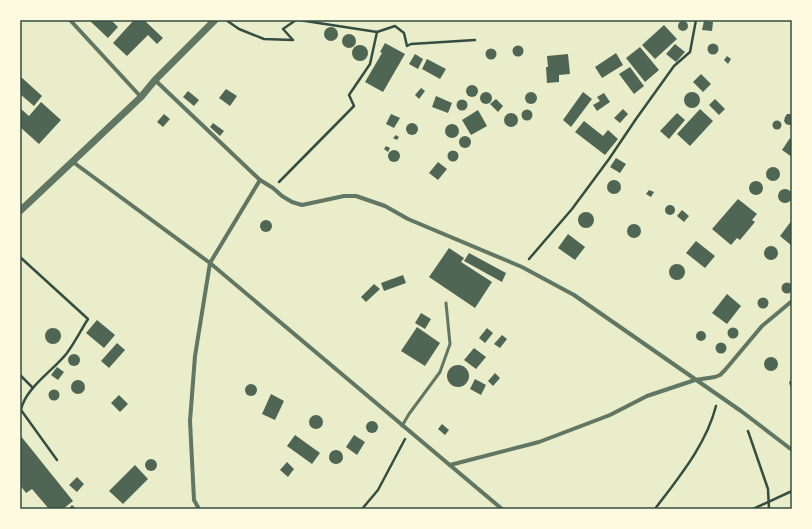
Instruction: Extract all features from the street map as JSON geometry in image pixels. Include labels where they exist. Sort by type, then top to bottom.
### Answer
[{"type":"street","points":[[70,20],[141,97]]},
{"type":"street","points":[[20,211],[141,97],[155,80],[215,20]]},
{"type":"street","points":[[155,80],[260,180],[292,202],[302,205],[344,196],[356,196],[385,206],[420,224],[522,267],[574,295],[741,411],[792,450]]},
{"type":"street","points":[[73,162],[210,263],[502,509]]},
{"type":"street","points":[[199,509],[194,500],[190,421],[195,356],[210,263],[260,180]]},
{"type":"street","points":[[450,465],[539,442],[610,415],[647,396],[695,380],[720,375],[762,326],[792,301]]},
{"type":"lane","points":[[402,426],[440,372],[443,365],[450,344],[446,303]]},
{"type":"path","points":[[225,20],[239,29],[264,39],[292,40],[283,29],[297,20],[377,32],[395,26],[404,33],[407,46],[412,44],[475,40]]},
{"type":"path","points":[[522,267],[572,209],[674,66],[690,52],[696,20]]},
{"type":"path","points":[[273,188],[354,106],[349,95],[370,64],[377,32]]},
{"type":"path","points":[[20,257],[88,319],[66,353],[33,388],[22,404],[21,410],[57,460]]},
{"type":"path","points":[[20,375],[33,388]]},
{"type":"path","points":[[655,509],[698,448],[709,428],[718,395]]},
{"type":"path","points":[[741,411],[768,489],[770,502],[769,509]]},
{"type":"path","points":[[363,508],[378,490],[409,432]]},
{"type":"path","points":[[753,509],[792,491]]},
{"type":"building","points":[[89,20],[111,20],[118,27],[108,38]]},
{"type":"building","points":[[134,20],[144,20],[163,38],[157,44],[148,35],[127,56],[113,43]]},
{"type":"building","points":[[683,21],[688,26],[683,31],[678,26]]},
{"type":"building","points":[[704,21],[713,22],[712,31],[702,30]]},
{"type":"building","points":[[664,25],[677,39],[655,59],[642,45]]},
{"type":"building","points":[[331,27],[336,29],[338,34],[336,39],[331,41],[326,39],[324,34],[326,29]]},
{"type":"building","points":[[349,34],[354,36],[356,41],[354,46],[349,48],[344,46],[342,41],[344,36]]},
{"type":"building","points":[[385,43],[405,54],[383,92],[365,82],[382,53],[380,52]]},
{"type":"building","points":[[713,43],[717,45],[719,49],[717,53],[713,55],[709,53],[707,49],[709,45]]},
{"type":"building","points":[[675,44],[685,52],[676,62],[666,54]]},
{"type":"building","points":[[357,45],[363,45],[368,50],[366,59],[363,61],[357,61],[352,56],[352,50]]},
{"type":"building","points":[[518,45],[522,47],[524,51],[522,55],[518,57],[514,55],[512,51],[514,47]]},
{"type":"building","points":[[640,47],[659,70],[645,82],[626,58]]},
{"type":"building","points":[[491,48],[495,50],[497,54],[495,58],[491,60],[487,58],[485,54],[487,50]]},
{"type":"building","points":[[616,53],[623,65],[602,78],[595,67]]},
{"type":"building","points":[[415,54],[423,59],[418,69],[409,64]]},
{"type":"building","points":[[568,54],[570,74],[559,75],[559,82],[547,83],[547,56]]},
{"type":"building","points":[[727,56],[731,59],[728,64],[724,60]]},
{"type":"building","points":[[427,59],[446,69],[440,79],[422,69]]},
{"type":"building","points":[[630,67],[644,86],[634,94],[619,74]]},
{"type":"building","points":[[701,74],[711,84],[703,92],[693,82]]},
{"type":"building","points":[[20,76],[42,96],[34,106],[20,94]]},
{"type":"building","points":[[474,85],[477,86],[477,96],[470,97],[467,96],[466,89],[467,86]]},
{"type":"building","points":[[421,88],[425,91],[419,99],[415,95]]},
{"type":"building","points":[[226,89],[237,96],[230,106],[219,98]]},
{"type":"building","points":[[188,91],[199,100],[194,106],[183,97]]},
{"type":"building","points":[[488,92],[491,93],[491,103],[484,104],[481,103],[480,96],[481,93]]},
{"type":"building","points":[[533,92],[536,93],[536,103],[529,104],[526,103],[525,96],[526,93]]},
{"type":"building","points":[[583,92],[592,99],[571,127],[563,120]]},
{"type":"building","points":[[692,92],[699,97],[700,100],[695,107],[692,108],[685,103],[684,100],[689,93]]},
{"type":"building","points":[[604,93],[610,102],[597,111],[593,105],[600,101],[597,97]]},
{"type":"building","points":[[436,96],[452,103],[448,113],[432,107]]},
{"type":"building","points":[[462,99],[466,101],[468,105],[466,109],[462,111],[458,109],[456,105],[458,101]]},
{"type":"building","points":[[496,99],[503,106],[498,112],[490,104]]},
{"type":"building","points":[[715,99],[725,109],[719,115],[709,105]]},
{"type":"building","points":[[41,102],[61,120],[39,144],[20,127],[20,108],[29,116]]},
{"type":"building","points":[[527,109],[531,111],[533,115],[531,119],[527,121],[523,119],[521,115],[523,111]]},
{"type":"building","points":[[623,109],[628,114],[620,123],[614,118]]},
{"type":"building","points":[[700,109],[713,121],[690,146],[677,134]]},
{"type":"building","points":[[478,110],[487,126],[471,135],[462,120]]},
{"type":"building","points":[[508,113],[514,113],[518,117],[518,123],[514,127],[508,127],[504,123],[504,117]]},
{"type":"building","points":[[677,113],[685,120],[669,139],[660,131]]},
{"type":"building","points":[[164,114],[170,119],[163,127],[157,122]]},
{"type":"building","points":[[391,114],[400,118],[394,128],[386,124]]},
{"type":"building","points":[[787,114],[792,114],[792,125],[786,124],[784,121]]},
{"type":"building","points":[[584,121],[603,136],[608,130],[618,139],[605,155],[575,132]]},
{"type":"building","points":[[775,121],[779,121],[781,125],[779,129],[775,129],[773,127],[773,123]]},
{"type":"building","points":[[213,123],[224,131],[220,136],[210,127]]},
{"type":"building","points":[[410,123],[414,123],[418,129],[414,135],[410,135],[406,131],[406,127]]},
{"type":"building","points":[[452,124],[457,126],[459,131],[457,136],[452,138],[447,136],[445,131],[447,126]]},
{"type":"building","points":[[396,135],[399,137],[397,140],[393,138]]},
{"type":"building","points":[[467,136],[470,137],[470,147],[463,148],[460,147],[459,140],[460,137]]},
{"type":"building","points":[[790,138],[792,140],[792,157],[782,150]]},
{"type":"building","points":[[386,146],[390,148],[388,152],[384,149]]},
{"type":"building","points":[[392,150],[396,150],[400,156],[396,162],[392,162],[388,158],[388,154]]},
{"type":"building","points":[[453,150],[457,152],[459,156],[457,160],[453,162],[449,160],[447,156],[449,152]]},
{"type":"building","points":[[616,158],[626,164],[620,173],[610,167]]},
{"type":"building","points":[[438,162],[447,169],[438,180],[429,173]]},
{"type":"building","points":[[773,167],[778,169],[780,174],[778,179],[773,181],[768,179],[766,174],[768,169]]},
{"type":"building","points":[[614,180],[619,182],[621,187],[619,192],[614,194],[609,192],[607,187],[609,182]]},
{"type":"building","points":[[756,181],[761,183],[763,188],[761,193],[756,195],[751,193],[749,188],[751,183]]},
{"type":"building","points":[[785,189],[790,191],[792,196],[790,201],[785,203],[780,201],[778,196],[780,191]]},
{"type":"building","points":[[649,190],[654,192],[651,197],[646,194]]},
{"type":"building","points":[[738,199],[757,214],[752,220],[755,222],[740,240],[737,238],[731,245],[712,229]]},
{"type":"building","points":[[668,205],[672,205],[675,210],[672,215],[668,215],[665,212],[665,208]]},
{"type":"building","points":[[682,210],[689,216],[684,222],[677,216]]},
{"type":"building","points":[[586,212],[592,214],[594,220],[592,226],[586,228],[580,226],[578,220],[580,214]]},
{"type":"building","points":[[266,220],[270,222],[272,226],[270,230],[266,232],[262,230],[260,226],[262,222]]},
{"type":"building","points":[[792,220],[792,246],[780,236]]},
{"type":"building","points":[[634,224],[639,226],[641,231],[639,236],[634,238],[629,236],[627,231],[629,226]]},
{"type":"building","points":[[568,234],[585,247],[575,260],[558,248]]},
{"type":"building","points":[[696,241],[715,256],[705,268],[686,253]]},
{"type":"building","points":[[771,246],[776,248],[778,253],[776,258],[771,260],[766,258],[764,253],[766,248]]},
{"type":"building","points":[[449,248],[464,258],[461,262],[492,282],[475,308],[429,277]]},
{"type":"building","points":[[469,253],[506,273],[502,282],[464,261]]},
{"type":"building","points":[[677,264],[683,266],[685,272],[683,278],[677,280],[671,278],[669,272],[671,266]]},
{"type":"building","points":[[403,275],[406,283],[384,291],[381,283]]},
{"type":"building","points":[[785,283],[789,283],[791,284],[791,292],[785,293],[782,290],[782,286]]},
{"type":"building","points":[[374,284],[380,289],[366,302],[361,297]]},
{"type":"building","points":[[727,294],[741,306],[727,324],[712,313]]},
{"type":"building","points":[[761,298],[765,298],[767,299],[767,307],[761,308],[758,305],[758,301]]},
{"type":"building","points":[[421,313],[431,319],[425,329],[415,323]]},
{"type":"building","points":[[97,320],[115,335],[104,348],[86,333]]},
{"type":"building","points":[[417,327],[440,343],[425,366],[401,351]]},
{"type":"building","points":[[50,328],[56,328],[61,333],[59,342],[56,344],[50,344],[45,339],[45,333]]},
{"type":"building","points":[[487,328],[493,333],[485,343],[479,338]]},
{"type":"building","points":[[731,328],[735,328],[737,329],[737,337],[731,338],[728,335],[728,331]]},
{"type":"building","points":[[699,331],[703,331],[706,336],[703,341],[699,341],[696,338],[696,334]]},
{"type":"building","points":[[502,335],[507,339],[500,348],[494,344]]},
{"type":"building","points":[[117,343],[125,350],[109,368],[101,361]]},
{"type":"building","points":[[719,343],[723,343],[725,344],[725,352],[719,353],[716,350],[716,346]]},
{"type":"building","points":[[474,348],[486,357],[476,369],[464,360]]},
{"type":"building","points":[[76,354],[79,355],[79,365],[72,366],[69,365],[68,358],[69,355]]},
{"type":"building","points":[[771,357],[776,359],[778,364],[776,369],[771,371],[766,369],[764,364],[766,359]]},
{"type":"building","points":[[458,365],[466,368],[469,376],[466,384],[458,387],[450,384],[447,376],[450,368]]},
{"type":"building","points":[[57,367],[64,372],[58,380],[51,375]]},
{"type":"building","points":[[495,373],[500,378],[493,386],[488,381]]},
{"type":"building","points":[[475,379],[486,385],[481,395],[470,389]]},
{"type":"building","points":[[792,379],[792,388],[789,382]]},
{"type":"building","points":[[78,380],[83,382],[85,387],[83,392],[78,394],[73,392],[71,387],[73,382]]},
{"type":"building","points":[[249,384],[253,384],[257,390],[253,396],[249,396],[245,392],[245,388]]},
{"type":"building","points":[[54,389],[58,391],[60,395],[58,399],[54,401],[50,399],[48,395],[50,391]]},
{"type":"building","points":[[271,394],[284,401],[275,420],[262,414]]},
{"type":"building","points":[[119,395],[128,404],[120,412],[111,403]]},
{"type":"building","points":[[316,415],[321,417],[323,422],[321,427],[316,429],[311,427],[309,422],[311,417]]},
{"type":"building","points":[[374,421],[377,422],[377,432],[370,433],[367,432],[366,425],[367,422]]},
{"type":"building","points":[[442,424],[449,430],[445,435],[438,429]]},
{"type":"building","points":[[20,435],[73,501],[63,509],[49,509],[32,489],[26,493],[20,485]]},
{"type":"building","points":[[295,435],[320,453],[312,464],[287,446]]},
{"type":"building","points":[[354,435],[365,442],[357,455],[346,447]]},
{"type":"building","points":[[336,450],[341,452],[343,457],[341,462],[336,464],[331,462],[329,457],[331,452]]},
{"type":"building","points":[[149,459],[153,459],[157,465],[153,471],[149,471],[145,467],[145,463]]},
{"type":"building","points":[[287,462],[294,469],[288,477],[280,470]]},
{"type":"building","points":[[135,465],[148,479],[123,504],[109,491]]},
{"type":"building","points":[[77,477],[84,484],[77,492],[69,485]]},
{"type":"building","points":[[72,505],[77,509],[68,509]]}]
